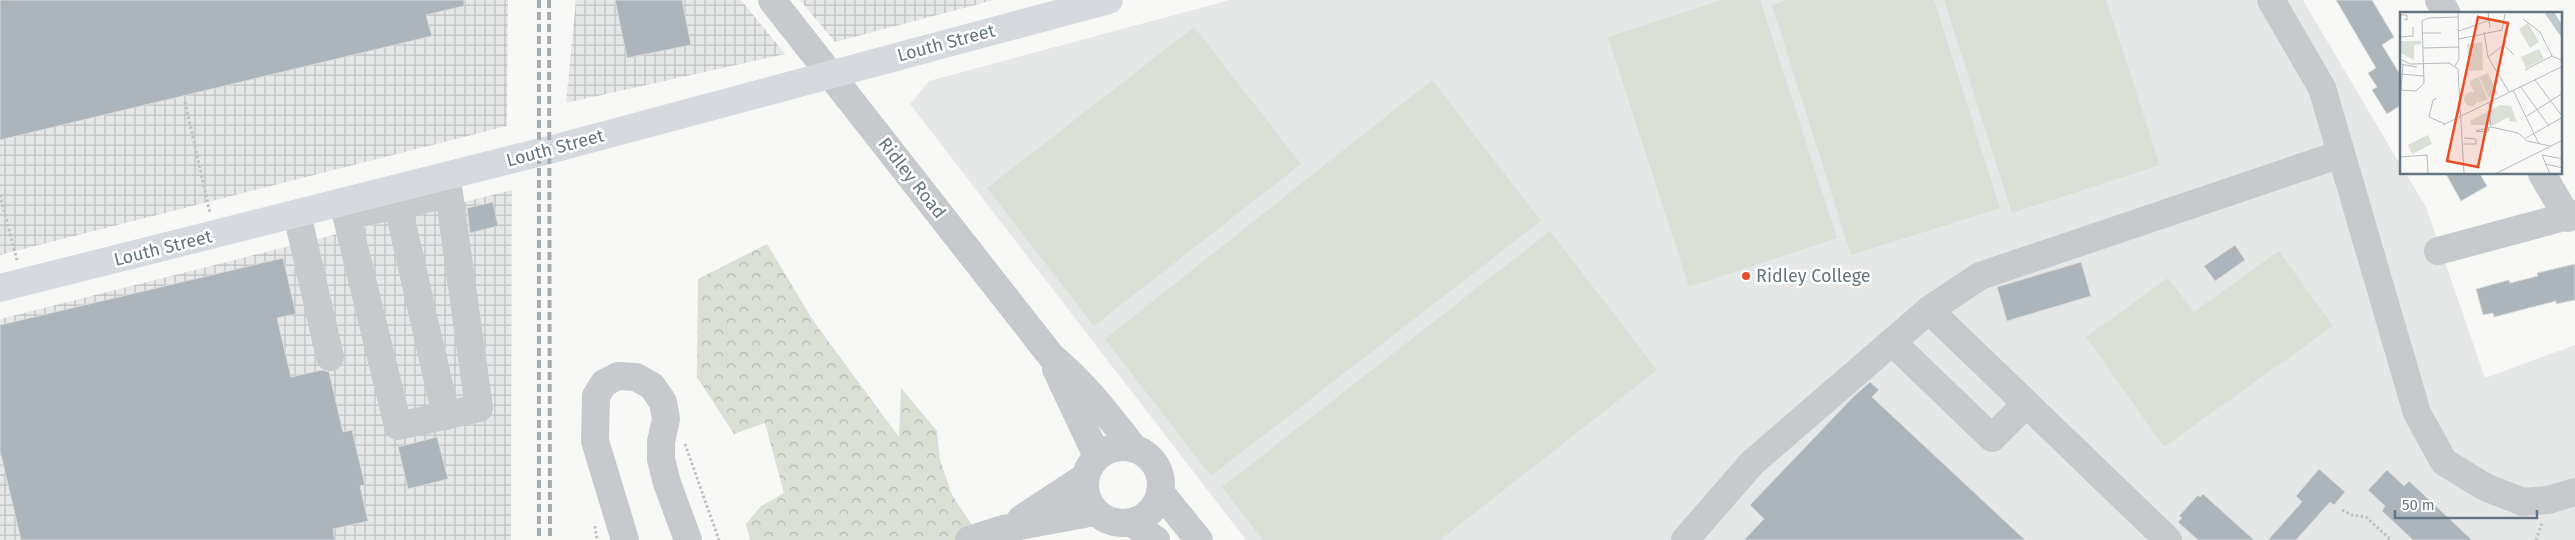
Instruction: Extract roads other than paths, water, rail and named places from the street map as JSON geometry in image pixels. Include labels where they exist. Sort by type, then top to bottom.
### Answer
[{"type":"main road","name":"Louth Street","points":[[11,286],[297,214],[345,209],[447,185],[831,74],[1109,0]]},
{"type":"street","name":"Ridley Road","points":[[772,0],[1052,356],[1067,369],[1100,405],[1133,447]]},
{"type":"street","points":[[2271,0],[2322,88],[2417,413],[2444,462],[2485,487],[2523,502],[2548,500],[2575,492]]},
{"type":"street","points":[[2439,0],[2447,12]]},
{"type":"street","points":[[1685,540],[1752,463],[1929,310],[1980,276],[2342,154]]},
{"type":"street","points":[[2438,251],[2571,216],[2543,175]]},
{"type":"street","points":[[447,185],[479,408],[398,426],[345,209],[398,206],[447,185]]},
{"type":"street","points":[[398,206],[446,416]]},
{"type":"street","points":[[297,214],[330,356]]},
{"type":"street","points":[[1929,310],[2168,540]]},
{"type":"street","points":[[1892,342],[1992,438],[2026,404]]},
{"type":"street","name":"Ridley Road","points":[[1052,356],[1091,466]]},
{"type":"street","points":[[626,540],[595,441],[596,396],[604,383],[618,376],[636,378],[652,386],[663,402],[666,419],[661,442],[661,459],[666,482],[688,540]]},
{"type":"street","points":[[1003,529],[1091,466],[1107,449],[1133,447],[1152,460],[1158,470],[1161,483],[1154,508],[1144,518],[1132,523],[1112,522],[1095,512],[1088,501],[1084,489],[1091,466]]},
{"type":"street","points":[[1160,492],[1199,540]]},
{"type":"street","points":[[969,540],[1003,529],[1095,512]]},
{"type":"street","points":[[1132,523],[1156,540]]},
{"type":"railway","points":[[539,0],[539,540]]},
{"type":"railway","points":[[549,0],[550,540]]},
{"type":"place","name":"Ridley College","points":[[1746,276]]}]
